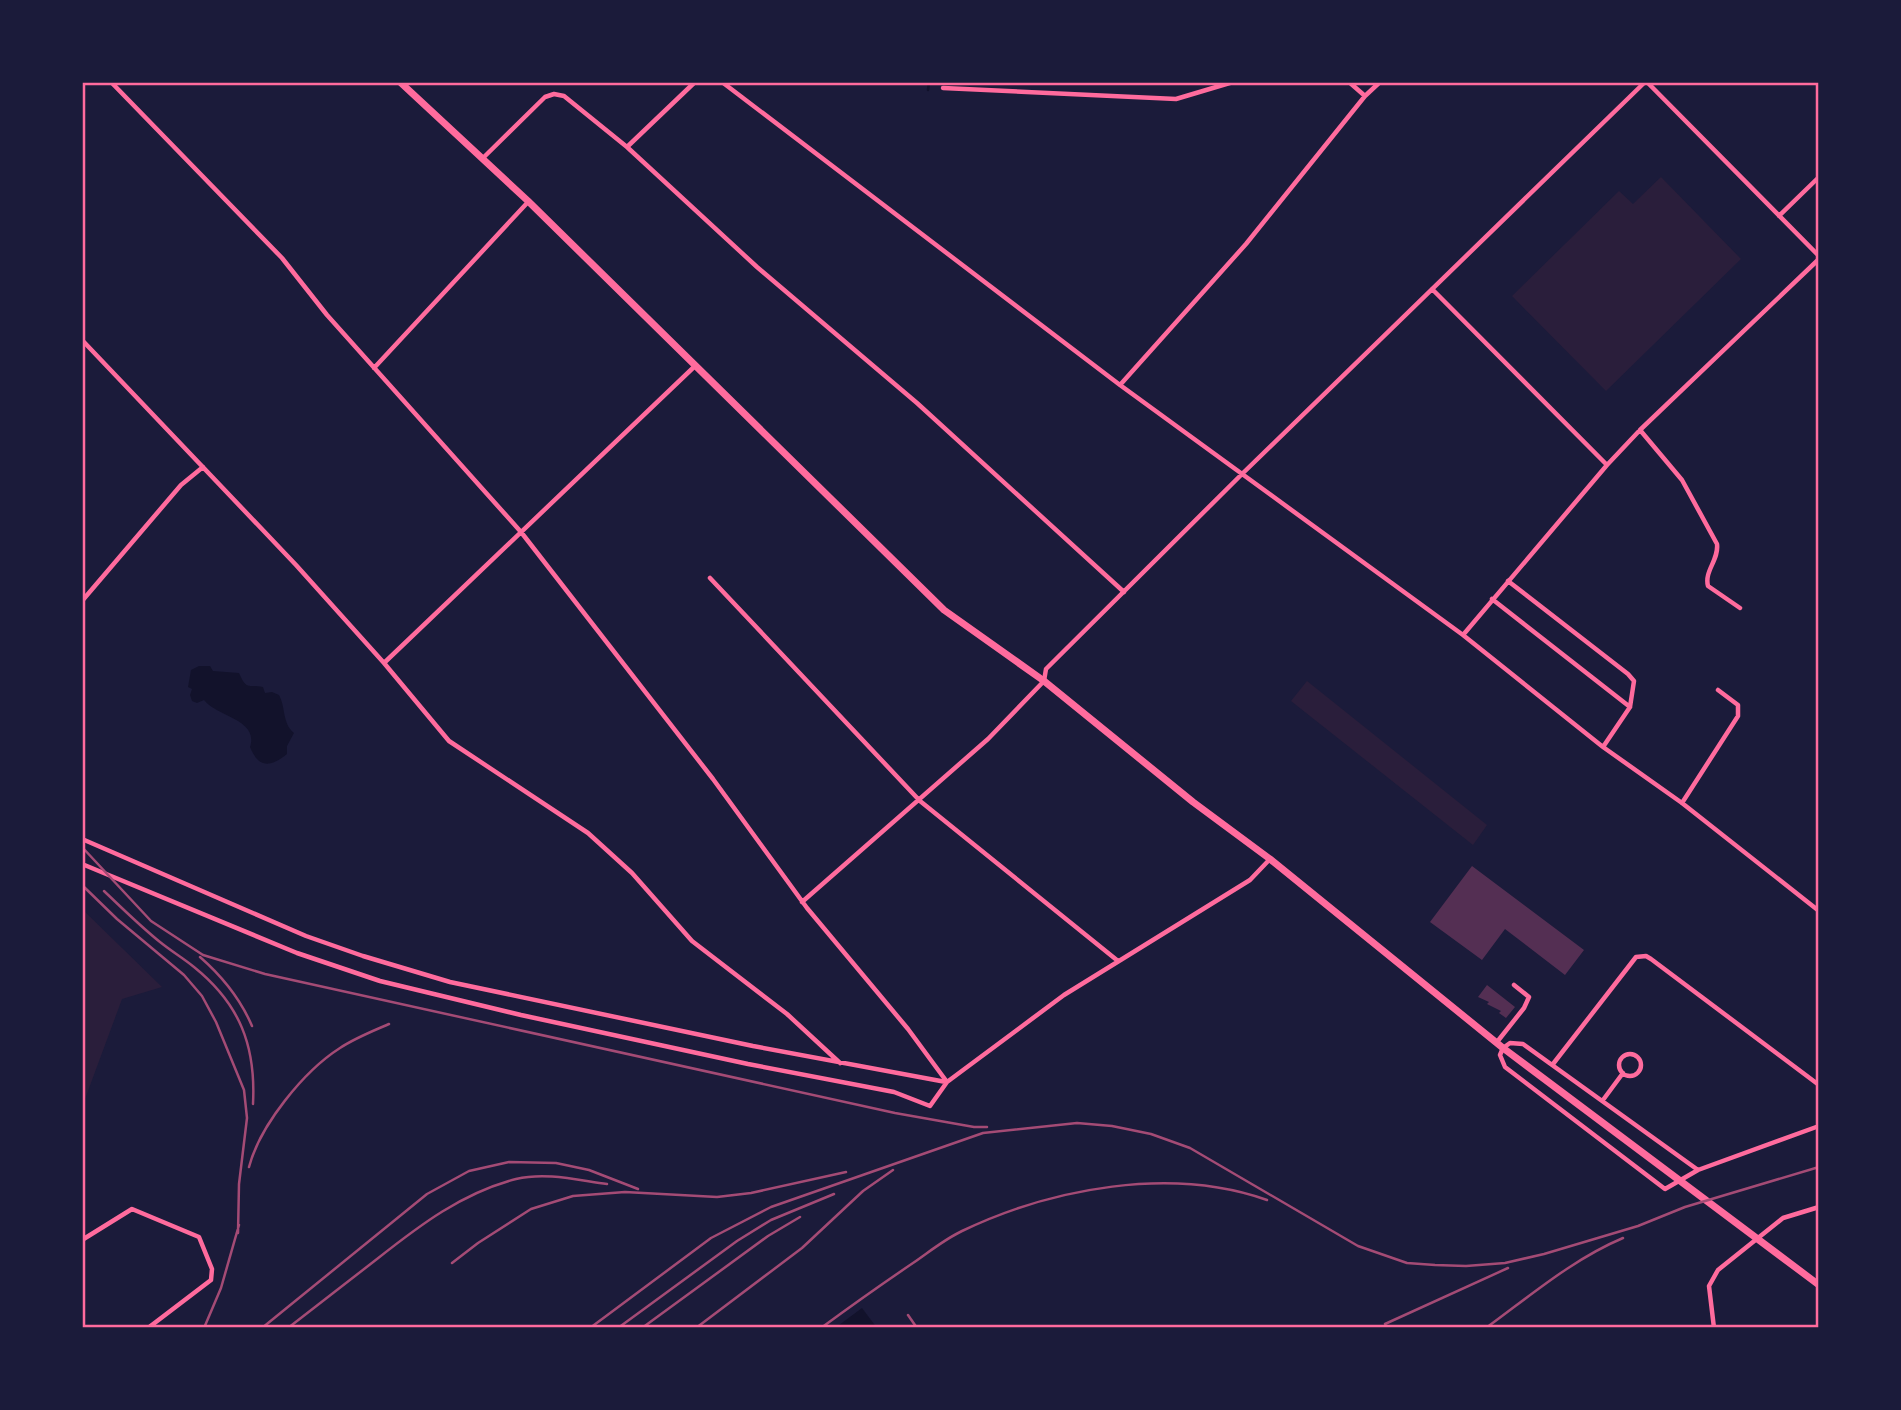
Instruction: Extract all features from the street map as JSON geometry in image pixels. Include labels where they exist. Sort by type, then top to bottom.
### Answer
[{"type":"main road","points":[[400,82],[528,201],[944,610],[1044,681],[1500,1045],[1819,1285]]},
{"type":"street","points":[[111,82],[282,258],[327,315],[521,532],[688,747],[802,902],[908,1028],[947,1082]]},
{"type":"street","points":[[627,147],[695,82]]},
{"type":"street","points":[[722,82],[1120,385],[1463,635],[1603,747],[1682,803],[1819,911]]},
{"type":"street","points":[[943,88],[1176,99],[1233,82]]},
{"type":"street","points":[[1349,82],[1365,96]]},
{"type":"street","points":[[1120,385],[1246,244],[1365,96],[1380,82]]},
{"type":"street","points":[[802,902],[988,740],[1044,681],[1046,669],[1242,474],[1646,82],[1819,258],[1640,430],[1607,465],[1463,635]]},
{"type":"street","points":[[483,158],[545,97],[554,94],[564,96],[627,147],[757,267],[917,403],[1124,592]]},
{"type":"street","points":[[1779,216],[1819,177]]},
{"type":"street","points":[[374,368],[528,201]]},
{"type":"street","points":[[1432,289],[1607,465]]},
{"type":"street","points":[[82,340],[296,565],[384,663],[449,741],[588,833],[632,873],[692,941],[787,1014],[840,1063]]},
{"type":"street","points":[[384,663],[695,366]]},
{"type":"street","points":[[1640,430],[1682,480],[1717,544],[1718,552],[1707,575],[1708,586],[1740,608]]},
{"type":"street","points":[[82,601],[181,485],[203,467]]},
{"type":"street","points":[[709,578],[920,801],[1118,961]]},
{"type":"street","points":[[1508,581],[1634,681],[1630,707],[1603,747]]},
{"type":"street","points":[[1492,599],[1630,707]]},
{"type":"street","points":[[1682,803],[1738,716],[1738,705],[1718,690]]},
{"type":"street","points":[[82,839],[306,936],[450,982],[840,1063],[947,1082]]},
{"type":"street","points":[[82,864],[297,953],[380,981],[521,1015],[894,1093],[930,1106],[947,1082],[1064,995],[1250,880],[1270,859]]},
{"type":"street","points":[[1553,1064],[1636,957],[1642,955],[1651,959],[1819,1085]]},
{"type":"street","points":[[1514,985],[1529,997],[1500,1045],[1500,1055],[1505,1067],[1664,1188],[1698,1170],[1819,1126]]},
{"type":"street","points":[[1500,1045],[1519,1043],[1553,1064],[1698,1170]]},
{"type":"street","points":[[1631,1054],[1637,1057],[1640,1063],[1636,1073],[1630,1076],[1623,1073],[1619,1064],[1622,1058],[1631,1054]]},
{"type":"street","points":[[1603,1100],[1623,1073]]},
{"type":"street","points":[[1714,1328],[1709,1286],[1718,1270],[1783,1218],[1819,1207]]},
{"type":"street","points":[[82,1240],[132,1209],[199,1237],[212,1269],[211,1280],[148,1328]]},
{"type":"shaded area","points":[[1661,177],[1741,259],[1606,391],[1512,296],[1619,191],[1633,204]]},
{"type":"shaded area","points":[[199,666],[210,666],[213,671],[239,673],[246,685],[263,687],[265,693],[279,695],[288,725],[294,733],[287,746],[287,754],[271,763],[261,762],[250,747],[251,738],[243,724],[204,700],[197,703],[192,701],[192,689],[188,687],[191,670]]},
{"type":"shaded area","points":[[1307,681],[1487,825],[1473,845],[1291,701]]},
{"type":"shaded area","points":[[82,909],[162,987],[122,999],[82,1107]]},
{"type":"shaded area","points":[[862,1308],[877,1328],[835,1328]]},
{"type":"building","points":[[1472,866],[1584,950],[1565,975],[1505,929],[1482,960],[1430,922]]},
{"type":"building","points":[[1487,985],[1515,1007],[1506,1018],[1499,1013],[1501,1011],[1487,1004],[1489,1002],[1478,997]]},
{"type":"waterway","points":[[928,90],[929,82]]},
{"type":"railway","points":[[82,847],[151,921],[203,955],[265,974],[895,1113],[987,1127]]},
{"type":"railway","points":[[82,885],[117,919],[184,975],[202,996],[216,1022],[244,1090],[247,1118],[239,1184],[238,1233]]},
{"type":"railway","points":[[104,891],[153,936],[210,981],[234,1011],[248,1045],[252,1063],[253,1104]]},
{"type":"railway","points":[[200,957],[230,989],[252,1026]]},
{"type":"railway","points":[[249,1167],[273,1117],[312,1070],[346,1044],[389,1024]]},
{"type":"railway","points":[[590,1328],[711,1238],[771,1207],[983,1133],[1077,1123],[1112,1126],[1151,1134],[1190,1148],[1358,1246],[1407,1263],[1435,1265],[1505,1263],[1544,1254],[1638,1226],[1685,1207],[1819,1167]]},
{"type":"railway","points":[[262,1328],[427,1194],[469,1171],[509,1162],[556,1163],[589,1170],[638,1189]]},
{"type":"railway","points":[[696,1328],[802,1248],[863,1191],[893,1170]]},
{"type":"railway","points":[[452,1263],[531,1209],[573,1196],[625,1192],[717,1197],[751,1193],[846,1172]]},
{"type":"railway","points":[[288,1328],[409,1234],[460,1201],[496,1185],[527,1177],[562,1177],[607,1184]]},
{"type":"railway","points":[[821,1328],[949,1238],[1034,1203],[1073,1193],[1152,1184],[1192,1184],[1267,1200]]},
{"type":"railway","points":[[618,1328],[737,1241],[771,1220],[834,1194]]},
{"type":"railway","points":[[642,1328],[768,1236],[800,1217]]},
{"type":"railway","points":[[204,1328],[221,1288],[239,1225]]},
{"type":"railway","points":[[1486,1328],[1569,1267],[1623,1238]]},
{"type":"railway","points":[[1385,1324],[1508,1268]]},
{"type":"railway","points":[[908,1315],[917,1328]]}]
